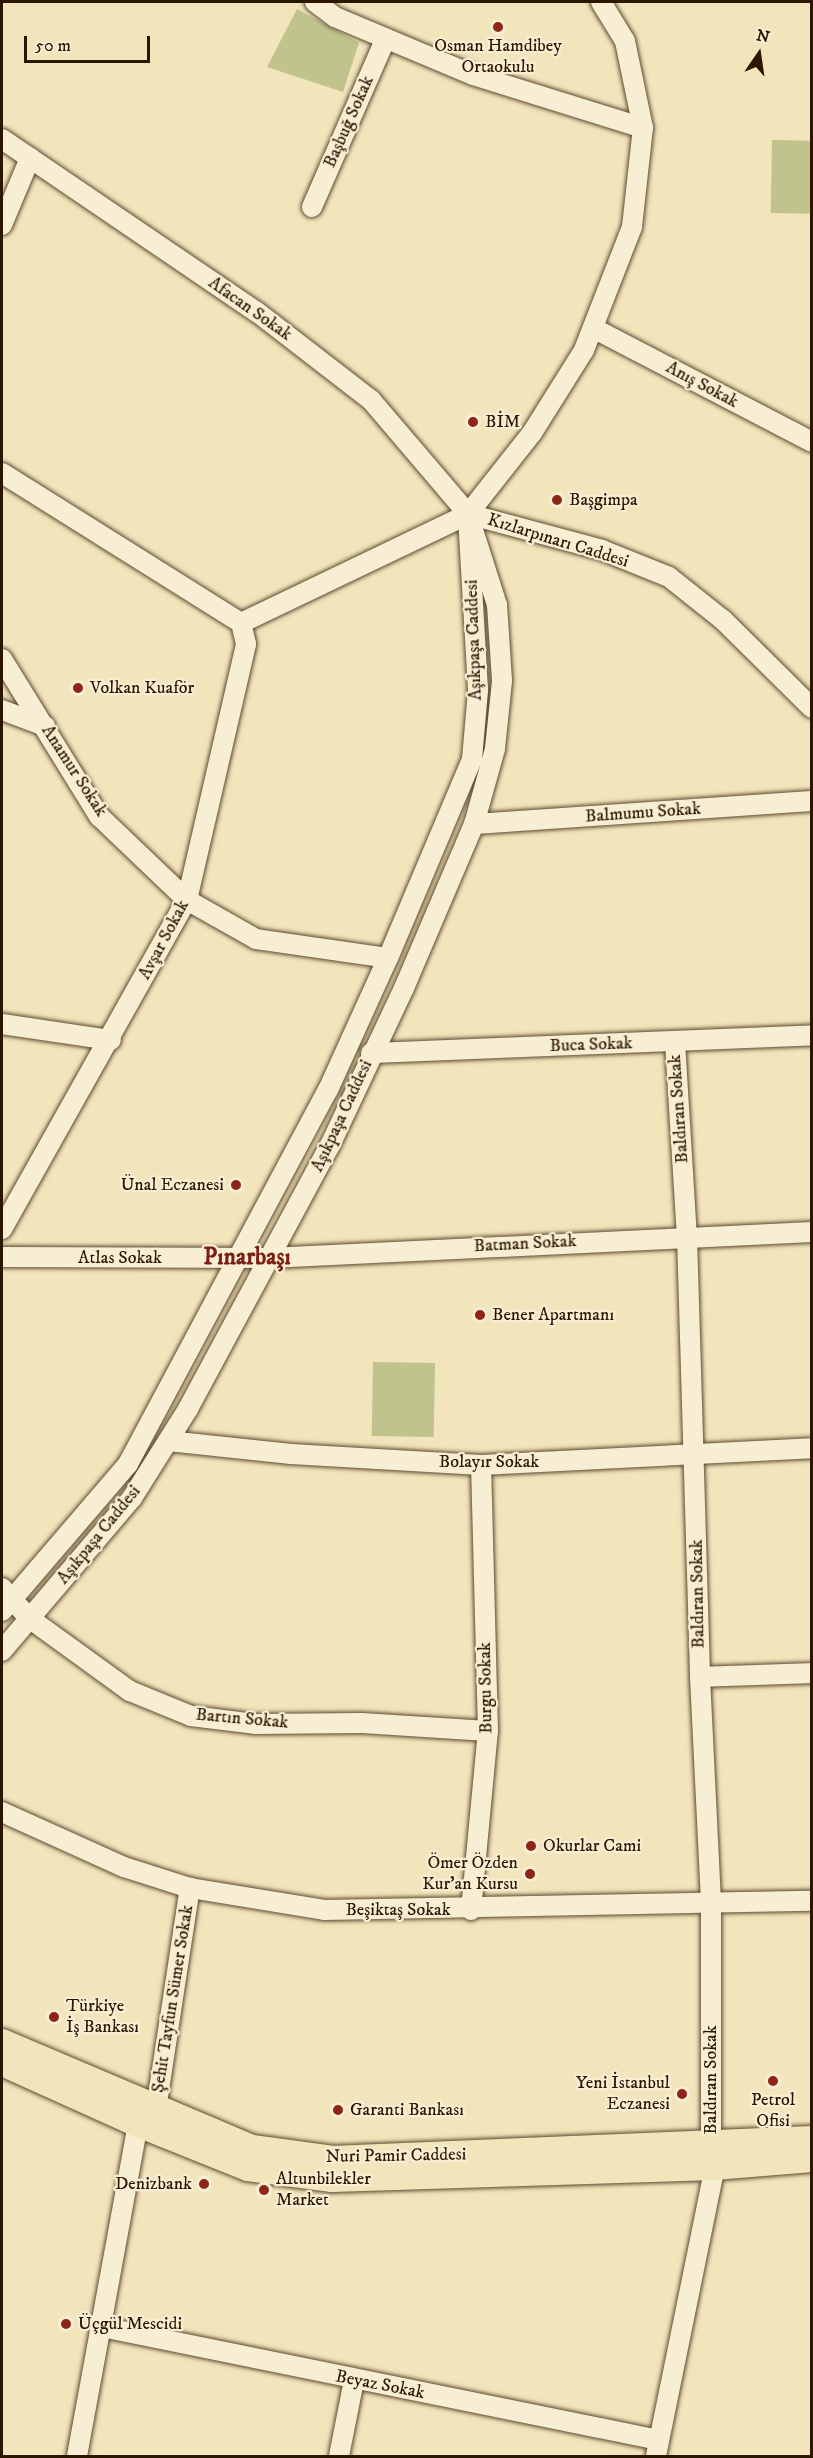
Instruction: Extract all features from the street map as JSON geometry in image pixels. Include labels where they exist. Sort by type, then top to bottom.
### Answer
[{"type":"main road","name":"Nuri Pamir Caddesi","points":[[2,2042],[147,2117]]},
{"type":"main road","name":"Nuri Pamir Caddesi","points":[[2,2063],[147,2117],[252,2148],[333,2159],[713,2156],[812,2159]]},
{"type":"main road","name":"Nuri Pamir Caddesi","points":[[713,2156],[812,2139]]},
{"type":"street","points":[[315,2],[335,17],[473,75],[643,128]]},
{"type":"street","points":[[2,473],[241,623],[468,514],[532,433],[584,350],[632,227],[643,128],[625,41],[601,2]]},
{"type":"street","name":"Başbuğ Sokak","points":[[312,207],[386,38]]},
{"type":"street","name":"Afacan Sokak","points":[[2,139],[257,312],[371,400],[468,514]]},
{"type":"street","points":[[2,225],[30,158]]},
{"type":"street","name":"Anış Sokak","points":[[593,328],[812,442]]},
{"type":"street","name":"Kızlarpınarı Caddesi","points":[[468,514],[602,550],[669,577],[723,620],[812,708]]},
{"type":"street","name":"Aşıkpaşa Caddesi","points":[[2,1652],[132,1498],[168,1441],[330,1145],[371,1053],[404,988],[474,824],[495,749],[502,681],[497,605],[468,514]]},
{"type":"street","name":"Aşıkpaşa Caddesi","points":[[5,1600],[128,1464],[328,1090],[388,958],[472,759],[478,690],[468,514]]},
{"type":"street","name":"Avşar Sokak","points":[[2,1229],[111,1040],[188,900],[246,644],[241,623]]},
{"type":"street","name":"Anamur Sokak","points":[[2,659],[99,816],[188,900],[256,939],[388,958]]},
{"type":"street","points":[[2,710],[45,726]]},
{"type":"street","name":"Balmumu Sokak","points":[[474,824],[812,801]]},
{"type":"street","points":[[2,1024],[111,1040]]},
{"type":"street","name":"Buca Sokak","points":[[371,1053],[812,1035]]},
{"type":"street","name":"Baldıran Sokak","points":[[657,2448],[713,2156],[711,1901],[700,1677],[696,1453],[687,1236],[675,1042]]},
{"type":"street","name":"Batman Sokak","points":[[239,1258],[812,1232]]},
{"type":"street","name":"Atlas Sokak","points":[[2,1257],[239,1258]]},
{"type":"street","name":"Bolayır Sokak","points":[[168,1441],[291,1454],[481,1465],[812,1448]]},
{"type":"street","name":"Burgu Sokak","points":[[471,1910],[488,1731],[481,1465]]},
{"type":"street","name":"Bartın Sokak","points":[[5,1600],[130,1691],[191,1716],[255,1724],[362,1723],[488,1731]]},
{"type":"street","points":[[700,1677],[812,1673]]},
{"type":"street","name":"Beşiktaş Sokak","points":[[2,1812],[124,1867],[190,1888],[324,1910],[471,1910],[711,1901],[812,1901]]},
{"type":"street","name":"Şehit Tayfun Sümer Sokak","points":[[78,2457],[102,2327],[147,2117],[190,1888]]},
{"type":"street","name":"Beyaz Sokak","points":[[102,2327],[354,2380],[657,2448]]},
{"type":"street","points":[[339,2457],[354,2380]]},
{"type":"green space","points":[[297,9],[359,43],[343,92],[267,67]]},
{"type":"green space","points":[[772,140],[811,141],[810,214],[771,213]]},
{"type":"green space","points":[[373,1362],[435,1363],[434,1437],[372,1436]]},
{"type":"place","name":"Osman Hamdibey Ortaokulu","points":[[498,27]]},
{"type":"place","name":"BİM","points":[[473,422]]},
{"type":"place","name":"Başgimpa","points":[[557,500]]},
{"type":"place","name":"Volkan Kuaför","points":[[78,688]]},
{"type":"place","name":"Ünal Eczanesi","points":[[236,1185]]},
{"type":"place","name":"Bener Apartmanı","points":[[480,1315]]},
{"type":"place","name":"Okurlar Cami","points":[[531,1846]]},
{"type":"place","name":"Ömer Özden Kur'an Kursu","points":[[530,1874]]},
{"type":"place","name":"Türkiye İş Bankası","points":[[54,2017]]},
{"type":"place","name":"Petrol Ofisi","points":[[773,2081]]},
{"type":"place","name":"Yeni İstanbul Eczanesi","points":[[682,2094]]},
{"type":"place","name":"Garanti Bankası","points":[[338,2110]]},
{"type":"place","name":"Denizbank","points":[[204,2184]]},
{"type":"place","name":"Altunbilekler Market","points":[[264,2190]]},
{"type":"place","name":"Üçgül Mescidi","points":[[66,2324]]},
{"type":"district","name":"Pınarbaşı","points":[[247,1258]]}]
